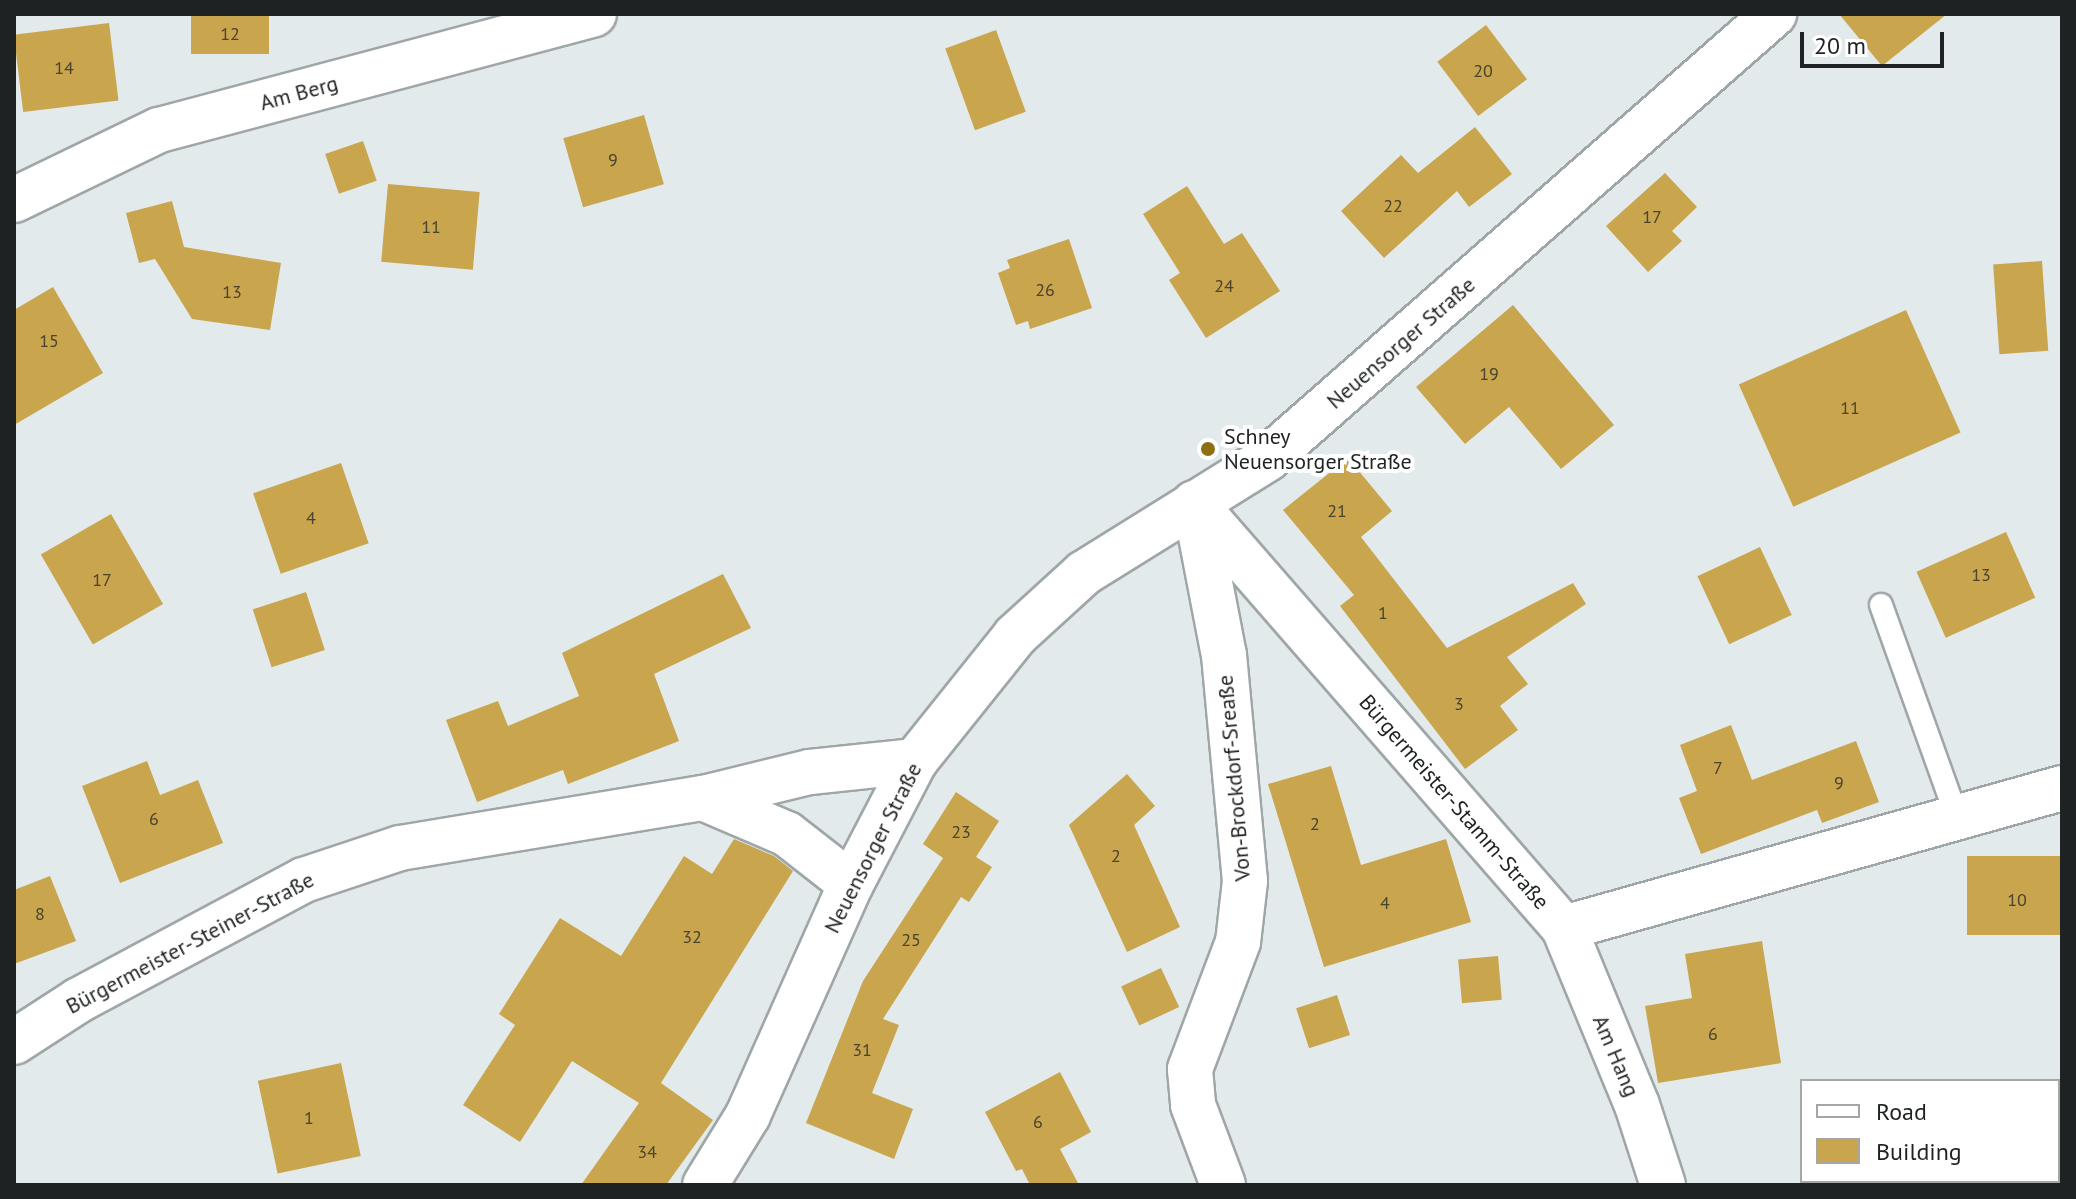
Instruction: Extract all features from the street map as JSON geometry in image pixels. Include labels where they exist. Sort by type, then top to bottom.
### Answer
[{"type":"street","name":"Am Berg","points":[[14,200],[159,130],[594,14]]},
{"type":"street","name":"Neuensorger Straße","points":[[705,1185],[748,1115],[851,884],[915,761],[1015,636],[1084,573],[1267,459],[1774,14]]},
{"type":"street","name":"Bürgermeister-Stamm-Straße","points":[[1194,503],[1564,928],[2062,788]]},
{"type":"street","name":"Von-Brockdorf-Sreaße","points":[[1194,503],[1224,655],[1245,881],[1238,942],[1190,1069],[1193,1105],[1223,1185]]},
{"type":"street","name":"Bürgermeister-Steiner-Straße","points":[[14,1042],[79,1000],[304,880],[400,848],[703,798],[810,772],[915,761]]},
{"type":"street","points":[[703,798],[787,834],[851,884]]},
{"type":"street","name":"Am Hang","points":[[1564,928],[1637,1105],[1663,1185]]},
{"type":"lane","points":[[1881,605],[1957,817]]},
{"type":"building","points":[[191,14],[269,14],[269,54],[191,54]]},
{"type":"building","points":[[1839,14],[1947,14],[1882,66]]},
{"type":"building","points":[[109,23],[119,100],[23,112],[14,35]]},
{"type":"building","points":[[1486,25],[1527,79],[1478,116],[1437,62]]},
{"type":"building","points":[[996,30],[1026,112],[975,130],[945,48]]},
{"type":"building","points":[[644,115],[664,184],[583,207],[563,138]]},
{"type":"building","points":[[1475,127],[1512,174],[1469,207],[1457,191],[1384,258],[1341,211],[1401,155],[1418,173]]},
{"type":"building","points":[[363,141],[377,181],[339,194],[325,154]]},
{"type":"building","points":[[1665,173],[1697,207],[1672,231],[1682,241],[1648,272],[1606,226]]},
{"type":"building","points":[[388,184],[480,192],[473,270],[381,262]]},
{"type":"building","points":[[1187,186],[1224,244],[1242,233],[1280,291],[1206,338],[1169,280],[1180,273],[1143,214]]},
{"type":"building","points":[[172,201],[184,247],[281,263],[270,330],[192,319],[155,259],[139,263],[126,213]]},
{"type":"building","points":[[1069,239],[1092,308],[1030,329],[1028,321],[1016,325],[998,273],[1010,268],[1007,260]]},
{"type":"building","points":[[2042,261],[2048,351],[1999,354],[1993,264]]},
{"type":"building","points":[[53,287],[103,373],[14,425],[14,310]]},
{"type":"building","points":[[1513,305],[1614,425],[1561,469],[1509,407],[1465,444],[1416,387]]},
{"type":"building","points":[[1906,310],[1961,432],[1793,507],[1739,384]]},
{"type":"building","points":[[1348,458],[1392,511],[1361,537],[1447,648],[1573,583],[1586,604],[1507,657],[1528,684],[1500,706],[1518,730],[1465,769],[1340,606],[1354,595],[1283,510]]},
{"type":"building","points":[[341,463],[369,543],[281,574],[253,493]]},
{"type":"building","points":[[111,514],[163,604],[93,645],[41,554]]},
{"type":"building","points":[[2006,532],[2035,598],[1946,638],[1916,572]]},
{"type":"building","points":[[1760,547],[1792,615],[1729,644],[1697,576]]},
{"type":"building","points":[[723,574],[751,628],[654,674],[679,741],[568,784],[563,770],[477,802],[446,720],[498,701],[508,726],[579,696],[562,653]]},
{"type":"building","points":[[306,592],[325,650],[272,667],[253,609]]},
{"type":"building","points":[[1731,725],[1752,780],[1856,741],[1879,802],[1822,823],[1817,810],[1701,854],[1679,798],[1697,791],[1680,745]]},
{"type":"building","points":[[147,761],[160,795],[198,780],[223,843],[120,883],[82,786]]},
{"type":"building","points":[[1331,766],[1361,865],[1446,839],[1471,922],[1324,967],[1268,784]]},
{"type":"building","points":[[1127,774],[1155,806],[1134,825],[1180,927],[1127,952],[1069,825]]},
{"type":"building","points":[[956,792],[999,821],[976,857],[992,867],[969,902],[961,897],[883,1019],[899,1025],[872,1093],[913,1109],[894,1159],[806,1123],[863,981],[943,858],[923,844]]},
{"type":"building","points":[[734,839],[774,856],[793,871],[661,1083],[713,1120],[666,1185],[581,1185],[639,1103],[572,1061],[520,1142],[463,1105],[515,1025],[499,1014],[560,918],[621,956],[684,856],[712,874]]},
{"type":"building","points":[[1967,856],[2062,856],[2062,935],[1967,935]]},
{"type":"building","points":[[50,876],[76,941],[14,964],[14,890]]},
{"type":"building","points":[[1762,941],[1781,1063],[1658,1083],[1645,1006],[1692,998],[1685,954]]},
{"type":"building","points":[[1498,956],[1502,1000],[1462,1003],[1458,959]]},
{"type":"building","points":[[1161,968],[1179,1007],[1139,1026],[1121,987]]},
{"type":"building","points":[[1337,995],[1350,1035],[1309,1048],[1296,1008]]},
{"type":"building","points":[[341,1063],[361,1156],[278,1174],[258,1081]]},
{"type":"building","points":[[1060,1072],[1091,1132],[1060,1149],[1079,1185],[1030,1185],[1022,1169],[1016,1171],[985,1112]]},
{"type":"place","name":"Schney Neuensorger Straße","points":[[1208,449]]}]
